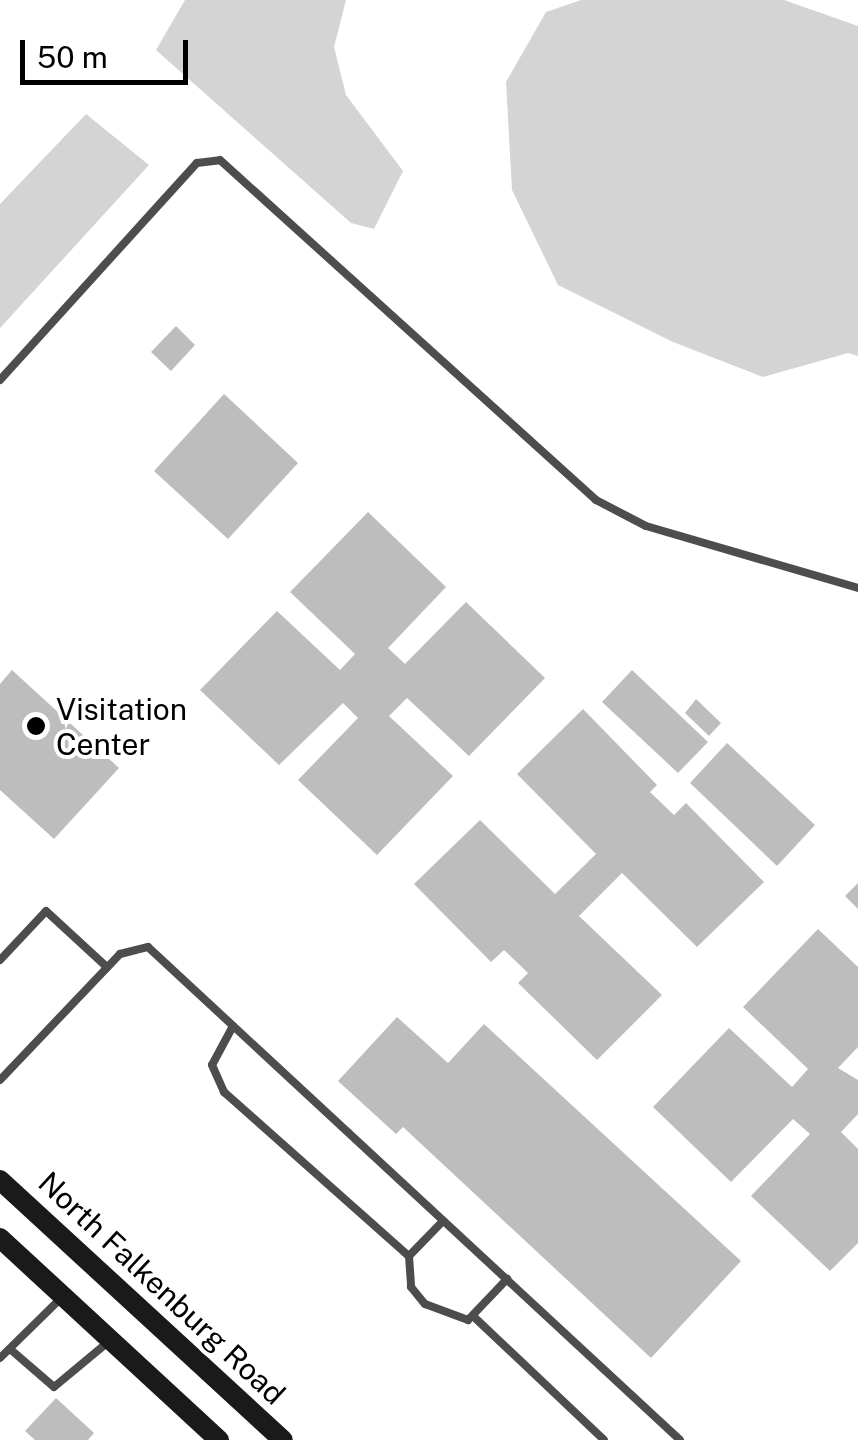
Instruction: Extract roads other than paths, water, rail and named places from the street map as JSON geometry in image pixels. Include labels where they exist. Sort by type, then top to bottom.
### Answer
[{"type":"street","name":"North Falkenburg Road","points":[[0,1180],[282,1440]]},
{"type":"street","points":[[0,1238],[219,1440]]},
{"type":"lane","points":[[0,380],[197,163],[220,160],[596,500],[646,526],[858,588]]},
{"type":"lane","points":[[0,960],[46,911],[107,967]]},
{"type":"lane","points":[[0,1080],[120,954],[148,947],[680,1440]]},
{"type":"lane","points":[[233,1026],[212,1065],[224,1092],[409,1256],[411,1288],[425,1304],[456,1320],[473,1316],[507,1280]]},
{"type":"lane","points":[[409,1256],[443,1221]]},
{"type":"lane","points":[[0,1358],[63,1296]]},
{"type":"lane","points":[[473,1316],[604,1440]]},
{"type":"lane","points":[[10,1349],[54,1387],[110,1340]]},
{"type":"place","name":"Visitation Center","points":[[36,726]]}]
